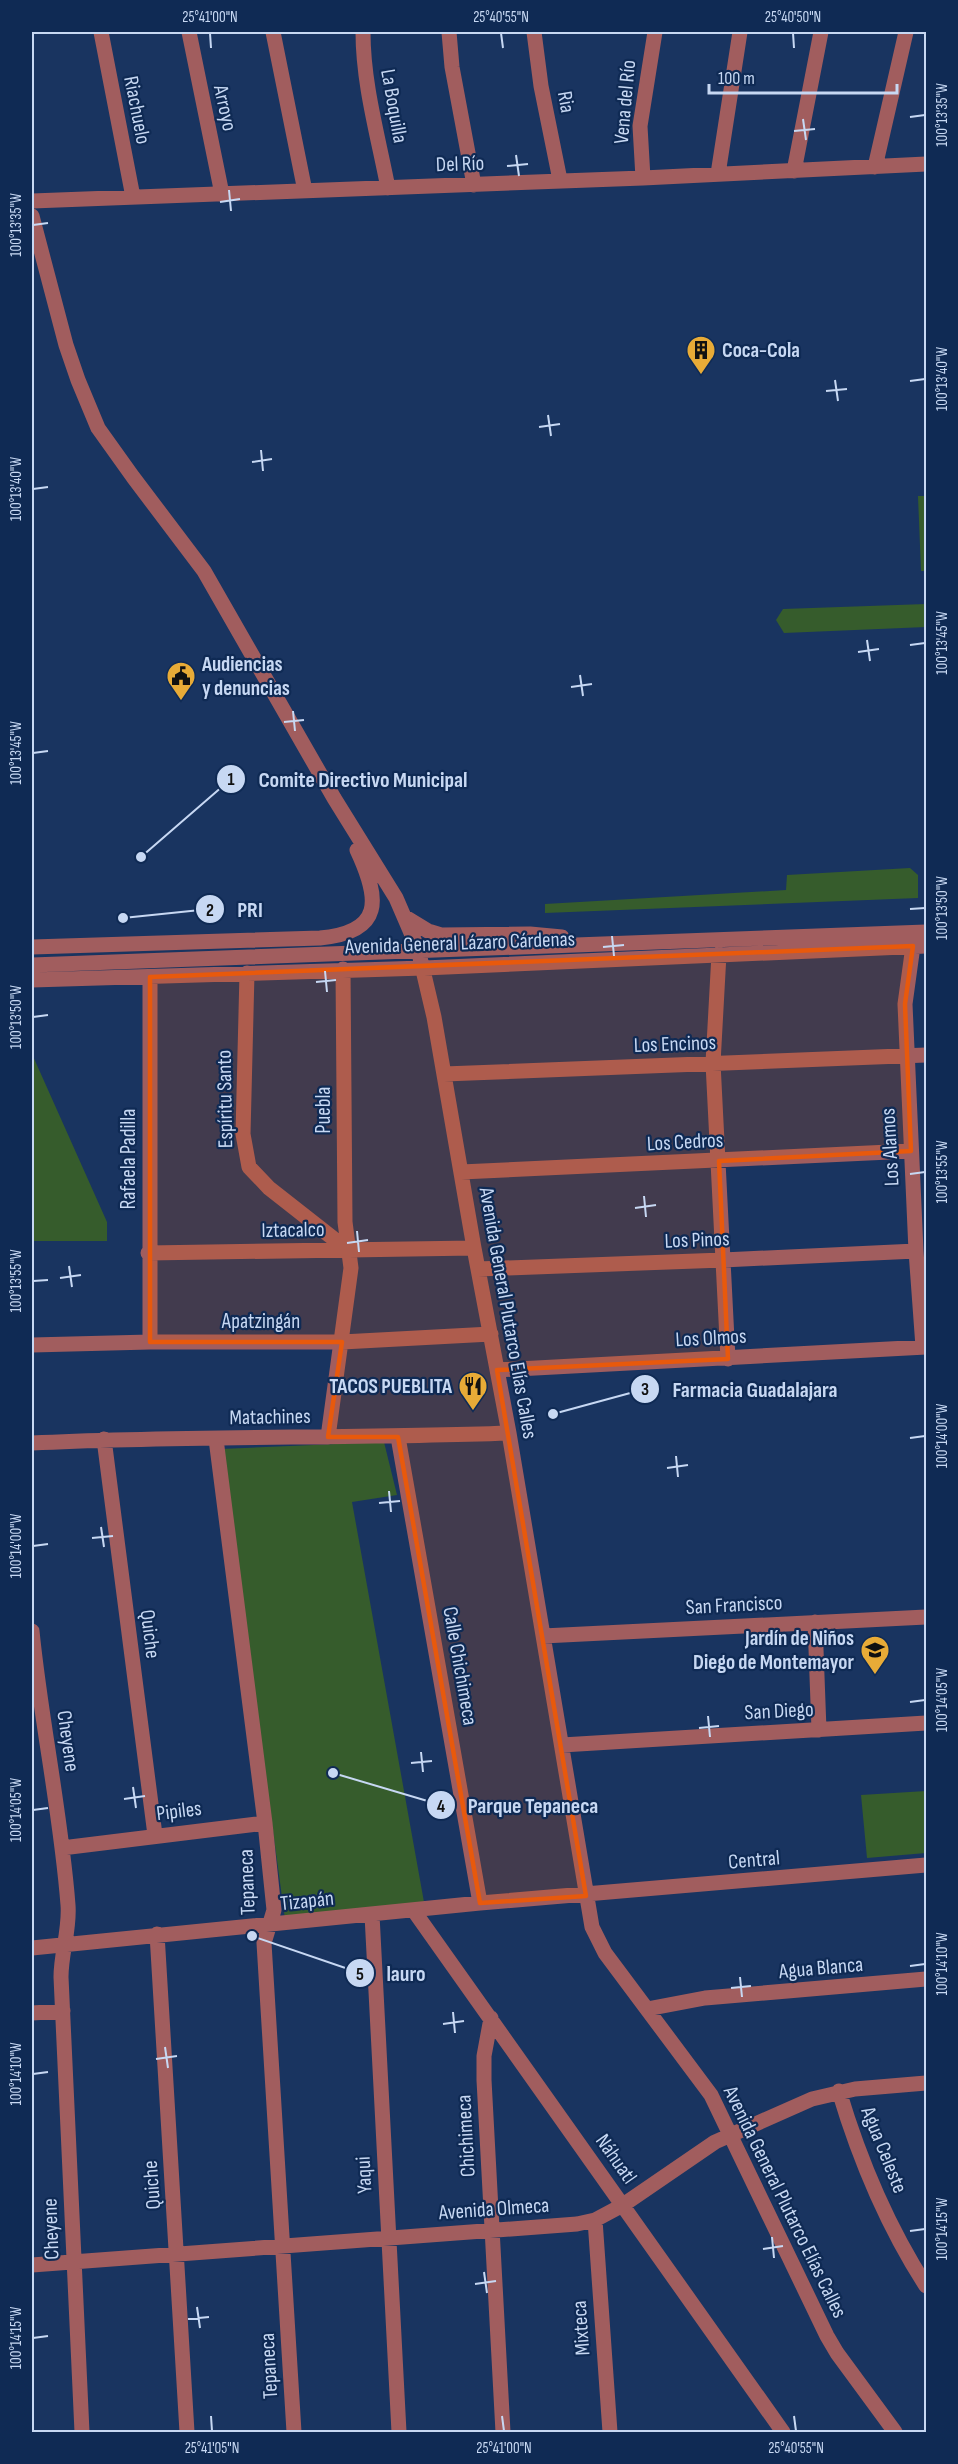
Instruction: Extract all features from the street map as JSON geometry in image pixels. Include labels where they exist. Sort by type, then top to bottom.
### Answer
[{"type":"street","name":"Riachuelo","points":[[101,32],[133,197]]},
{"type":"street","name":"Arroyo","points":[[189,32],[222,194]]},
{"type":"street","points":[[273,32],[304,191]]},
{"type":"street","name":"La Boquilla","points":[[363,32],[363,53],[368,87],[388,188]]},
{"type":"street","points":[[449,32],[452,67],[474,184]]},
{"type":"street","name":"Ria","points":[[534,32],[541,86],[560,180]]},
{"type":"street","name":"Vena del Río","points":[[643,178],[640,126],[655,32]]},
{"type":"street","points":[[718,174],[740,32]]},
{"type":"street","points":[[794,171],[820,32]]},
{"type":"street","points":[[875,167],[906,32]]},
{"type":"street","name":"Del Río","points":[[32,201],[643,178],[927,164]]},
{"type":"street","name":"Avenida General Plutarco Elías Calles","points":[[32,216],[66,345],[98,428],[132,477],[204,570],[405,917],[418,949],[424,968],[444,1074],[509,1433],[592,1927],[598,1940],[711,2095],[827,2336],[895,2433]]},
{"type":"street","points":[[32,947],[335,936],[359,928],[368,918],[373,907],[370,882],[334,798]]},
{"type":"street","points":[[405,917],[417,926],[441,935],[530,934],[602,943]]},
{"type":"street","name":"Avenida General Lázaro Cárdenas","points":[[32,965],[927,932]]},
{"type":"street","points":[[226,940],[252,956]]},
{"type":"street","points":[[111,945],[130,961]]},
{"type":"street","name":"Avenida General Lázaro Cárdenas","points":[[32,980],[424,968],[920,946]]},
{"type":"street","name":"Los Alamos","points":[[920,946],[905,1004],[916,1251],[925,1347]]},
{"type":"street","points":[[720,954],[713,1064],[728,1359]]},
{"type":"street","name":"Puebla","points":[[328,1437],[351,1268],[345,1222],[343,969]]},
{"type":"street","name":"Espíritu Santo","points":[[247,973],[243,1134],[249,1167],[269,1188],[348,1250]]},
{"type":"street","name":"Rafaela Padilla","points":[[150,977],[148,1253],[150,1342]]},
{"type":"street","name":"Los Encinos","points":[[444,1074],[927,1055]]},
{"type":"street","name":"Los Cedros","points":[[461,1172],[911,1151]]},
{"type":"street","name":"Iztacalco","points":[[148,1253],[474,1248]]},
{"type":"street","name":"Los Pinos","points":[[478,1269],[916,1251]]},
{"type":"street","name":"Apatzingán","points":[[32,1345],[150,1342],[342,1342],[491,1334]]},
{"type":"street","name":"Los Olmos","points":[[497,1370],[925,1347]]},
{"type":"street","name":"Matachines","points":[[32,1443],[104,1439],[398,1437],[509,1433]]},
{"type":"street","name":"Calle Chichimeca","points":[[398,1437],[480,1903]]},
{"type":"street","name":"Quiche","points":[[104,1439],[155,1835]]},
{"type":"street","name":"Tepaneca","points":[[216,1439],[265,1822],[274,1910],[264,1943],[294,2433]]},
{"type":"street","name":"San Francisco","points":[[543,1636],[927,1617]]},
{"type":"street","points":[[815,1622],[819,1730]]},
{"type":"street","name":"Cheyene","points":[[32,1631],[32,1647],[62,1848],[68,1907],[68,1930],[61,1965],[82,2433]]},
{"type":"street","name":"San Diego","points":[[562,1745],[927,1723]]},
{"type":"street","name":"Pipiles","points":[[62,1848],[265,1822]]},
{"type":"street","name":"Central","points":[[586,1896],[927,1865]]},
{"type":"street","name":"Tizapán","points":[[32,1948],[480,1903],[586,1896]]},
{"type":"street","name":"Náhuatl","points":[[414,1911],[783,2433]]},
{"type":"street","name":"Yaqui","points":[[372,1915],[399,2433]]},
{"type":"street","name":"Quiche","points":[[157,1934],[187,2433]]},
{"type":"street","name":"Agua Blanca","points":[[648,2009],[705,1998],[927,1979]]},
{"type":"street","points":[[32,2013],[63,2011]]},
{"type":"street","name":"Chichimeca","points":[[491,2018],[484,2056],[503,2433]]},
{"type":"street","name":"Avenida Olmeca","points":[[32,2265],[560,2226],[595,2220],[624,2205],[699,2152],[731,2134],[812,2099],[839,2091],[927,2083]]},
{"type":"street","name":"Agua Celeste","points":[[839,2091],[848,2120],[878,2193],[898,2237],[927,2286]]},
{"type":"street","name":"Mixteca","points":[[595,2220],[610,2433]]},
{"type":"highlighted area","points":[[913,946],[905,1004],[911,1151],[719,1161],[728,1359],[497,1370],[586,1896],[480,1903],[398,1437],[328,1437],[342,1342],[150,1342],[150,977]]},
{"type":"green space","points":[[918,496],[926,496],[926,571],[921,571]]},
{"type":"green space","points":[[926,604],[926,627],[784,633],[776,620],[783,609]]},
{"type":"green space","points":[[910,868],[918,875],[918,898],[545,913],[545,904],[786,890],[787,875]]},
{"type":"green space","points":[[32,1054],[107,1222],[107,1241],[32,1241]]},
{"type":"green space","points":[[384,1442],[397,1495],[352,1502],[424,1902],[285,1919],[221,1449]]},
{"type":"green space","points":[[926,1791],[926,1853],[867,1858],[861,1795]]},
{"type":"place","name":"Coca-Cola","points":[[701,376]]},
{"type":"place","name":"Audiencias y denuncias","points":[[181,702]]},
{"type":"place","name":"Comite Directivo Municipal","points":[[141,857]]},
{"type":"place","name":"PRI","points":[[123,918]]},
{"type":"place","name":"TACOS PUEBLITA","points":[[473,1412]]},
{"type":"place","name":"Farmacia Guadalajara","points":[[553,1414]]},
{"type":"place","name":"Jardín de Niños Diego de Montemayor","points":[[875,1676]]},
{"type":"place","name":"Parque Tepaneca","points":[[333,1773]]},
{"type":"place","name":"lauro","points":[[252,1936]]}]
